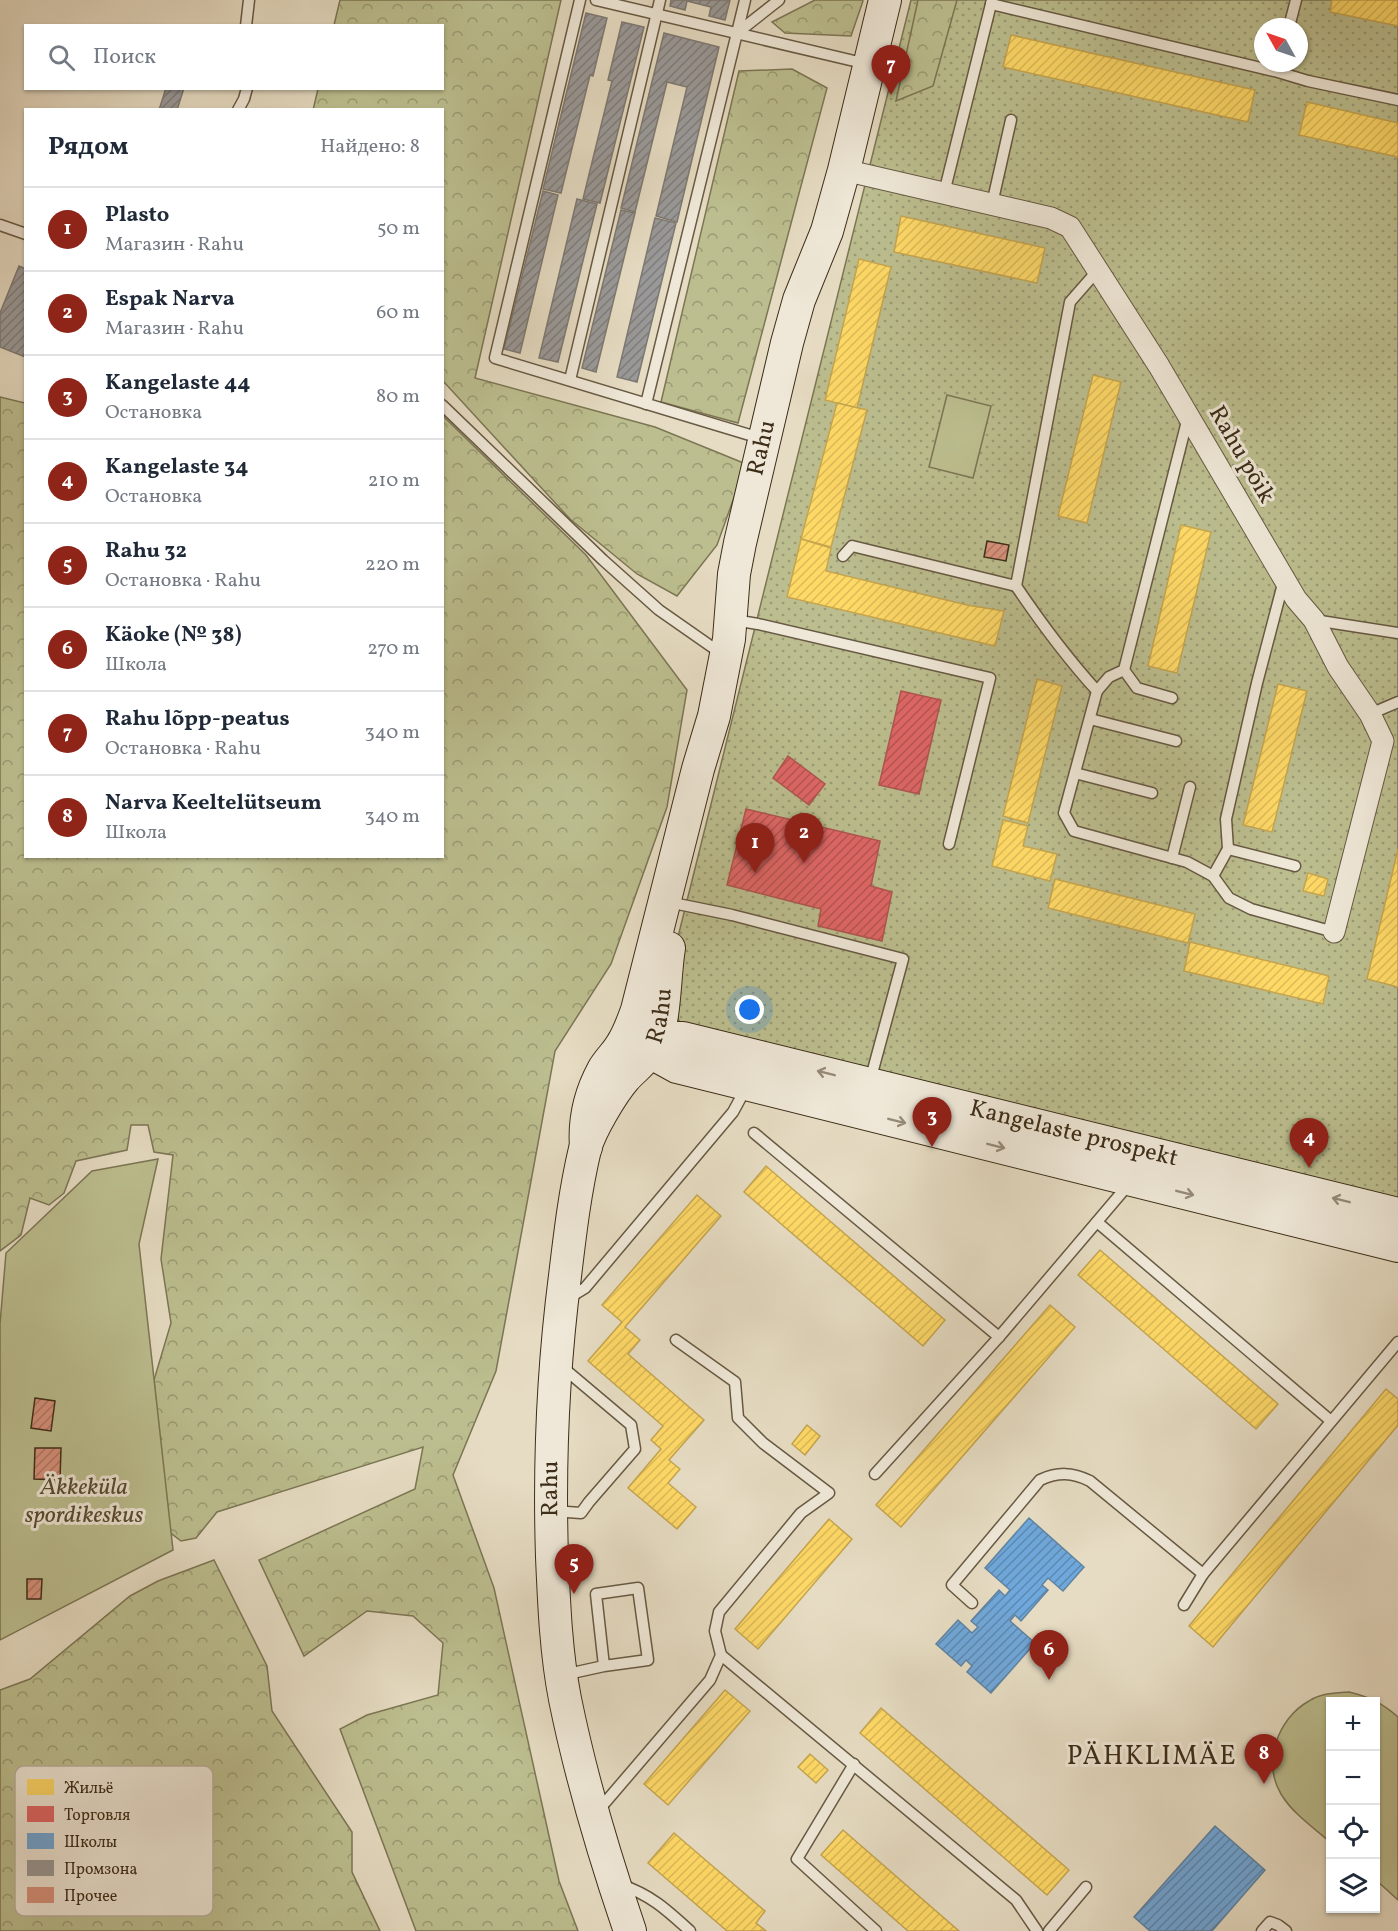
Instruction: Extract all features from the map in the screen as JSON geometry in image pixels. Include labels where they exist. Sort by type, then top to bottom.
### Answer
[{"type":"main road","name":"Rahu","points":[[586,1147],[585,1131],[588,1110],[604,1068],[650,1009],[666,967],[673,925],[672,915],[665,902],[698,769],[714,716],[726,657],[736,564],[764,439],[799,300],[827,231],[844,170],[885,0]]},
{"type":"main road","points":[[613,1056],[620,1052],[663,1047],[671,1026],[650,1009]]},
{"type":"main road","name":"Rahu","points":[[630,1931],[593,1817],[565,1698],[554,1610],[550,1455],[561,1303],[576,1192],[586,1147],[593,1128],[624,1079],[663,1047]]},
{"type":"main road","name":"Kangelaste prospekt","points":[[663,1047],[869,1084],[1398,1214]]},
{"type":"main road","name":"Kangelaste prospekt","points":[[663,1047],[748,1084],[1398,1246]]},
{"type":"street","name":"Rahu põik","points":[[844,170],[1051,218],[1070,227],[1098,270],[1191,419],[1296,599],[1314,620],[1338,667],[1370,714],[1383,741],[1334,932]]},
{"type":"lane","points":[[246,24],[249,0]]},
{"type":"lane","points":[[580,0],[495,358],[764,439]]},
{"type":"lane","points":[[596,0],[870,64]]},
{"type":"lane","points":[[570,380],[660,0]]},
{"type":"lane","points":[[646,404],[745,0]]},
{"type":"lane","points":[[737,33],[779,0]]},
{"type":"lane","points":[[1291,18],[1296,0]]},
{"type":"lane","points":[[944,193],[991,2],[1254,61]]},
{"type":"lane","points":[[1289,72],[1308,81],[1398,100]]},
{"type":"lane","points":[[239,108],[246,90]]},
{"type":"lane","points":[[992,204],[1011,120]]},
{"type":"lane","points":[[0,225],[24,233]]},
{"type":"lane","points":[[1016,586],[1070,302],[1098,270]]},
{"type":"lane","points":[[444,407],[603,560],[659,610],[726,657]]},
{"type":"lane","points":[[1124,670],[1186,425],[1191,419]]},
{"type":"lane","points":[[843,556],[852,546],[1016,586],[1097,691]]},
{"type":"lane","points":[[1213,876],[1228,849],[1226,819],[1257,683],[1285,577]]},
{"type":"lane","points":[[731,620],[758,624],[990,678],[949,844]]},
{"type":"lane","points":[[1314,620],[1398,633]]},
{"type":"lane","points":[[1124,670],[1109,677],[1097,691],[1064,813],[1074,831],[1187,862],[1213,876],[1229,898],[1251,909],[1334,932]]},
{"type":"lane","points":[[1124,670],[1137,688],[1172,698]]},
{"type":"lane","points":[[1370,714],[1398,702]]},
{"type":"lane","points":[[1089,719],[1176,741]]},
{"type":"lane","points":[[1075,773],[1152,793]]},
{"type":"lane","points":[[1172,858],[1190,787]]},
{"type":"lane","points":[[1228,849],[1295,866]]},
{"type":"lane","points":[[665,902],[732,915],[903,959],[869,1084]]},
{"type":"lane","points":[[561,1303],[585,1288],[734,1112],[748,1084]]},
{"type":"lane","points":[[753,1133],[999,1337]]},
{"type":"lane","points":[[875,1474],[999,1337],[1133,1180]]},
{"type":"lane","points":[[1097,1222],[1331,1421]]},
{"type":"lane","points":[[676,1340],[735,1382],[738,1418],[763,1443],[829,1492],[801,1513],[719,1612],[715,1631],[722,1655],[1016,1900],[1037,1931]]},
{"type":"lane","points":[[1184,1605],[1203,1574],[1398,1342]]},
{"type":"lane","points":[[550,1511],[581,1513],[635,1449],[631,1425],[556,1362]]},
{"type":"lane","points":[[972,1603],[952,1586],[1040,1480],[1052,1474],[1077,1475],[1090,1481],[1203,1574]]},
{"type":"lane","points":[[562,1675],[648,1660],[638,1588],[596,1594],[604,1666]]},
{"type":"lane","points":[[593,1817],[710,1680],[722,1655]]},
{"type":"lane","points":[[854,1764],[797,1859],[876,1931]]},
{"type":"lane","points":[[613,1881],[639,1890],[658,1902],[690,1931]]},
{"type":"lane","points":[[1048,1931],[1086,1887]]},
{"type":"lane","points":[[1262,1931],[1270,1922],[1286,1931]]},
{"type":"green space","points":[[340,0],[561,0],[475,378],[655,427],[746,464],[717,545],[677,596],[637,574],[570,519],[444,382],[444,108],[313,108],[318,90],[444,90],[444,24],[334,24]]},
{"type":"green space","points":[[815,0],[863,1],[851,36],[785,33],[772,22]]},
{"type":"green space","points":[[911,0],[1398,0],[1398,1210],[680,1023],[669,996],[676,945]]},
{"type":"green space","points":[[918,0],[957,0],[933,86],[896,101]]},
{"type":"green space","points":[[792,69],[827,88],[738,423],[661,402],[739,71]]},
{"type":"green space","points":[[947,395],[991,406],[973,478],[929,467]]},
{"type":"green space","points":[[0,397],[24,403],[24,858],[444,858],[444,417],[586,555],[687,690],[667,807],[611,964],[555,1051],[496,1371],[453,1475],[494,1588],[559,1881],[578,1931],[416,1931],[340,1729],[367,1715],[438,1695],[443,1643],[413,1616],[367,1611],[304,1656],[259,1560],[415,1489],[423,1447],[217,1512],[196,1538],[181,1541],[168,1531],[154,1380],[171,1323],[161,1259],[173,1155],[154,1152],[148,1125],[131,1125],[127,1150],[76,1161],[64,1193],[49,1205],[30,1198],[21,1235],[0,1251]]},
{"type":"green space","name":"Äkkeküla spordikeskus","points":[[158,1159],[139,1244],[173,1550],[0,1640],[0,1324],[6,1253],[92,1171]]},
{"type":"green space","points":[[214,1560],[267,1666],[272,1711],[352,1832],[352,1872],[380,1931],[0,1931],[0,1690],[30,1679],[130,1596],[158,1581]]},
{"type":"green space","points":[[1349,1692],[1365,1697],[1326,1697],[1326,1839],[1291,1808],[1281,1794],[1275,1782],[1273,1755],[1276,1742],[1289,1718],[1314,1698]]},
{"type":"green space","points":[[1380,1704],[1398,1717],[1398,1900],[1380,1884]]},
{"type":"building: Жильё","points":[[1332,0],[1398,0],[1398,26],[1330,12]]},
{"type":"building: Жильё","points":[[1011,35],[1255,90],[1248,122],[1003,67]]},
{"type":"building: Жильё","points":[[1307,102],[1398,123],[1398,157],[1299,135]]},
{"type":"building: Жильё","points":[[901,216],[1045,248],[1037,283],[894,252]]},
{"type":"building: Жильё","points":[[859,259],[891,267],[857,408],[825,400]]},
{"type":"building: Жильё","points":[[1093,375],[1121,382],[1087,523],[1058,516]]},
{"type":"building: Жильё","points":[[837,403],[867,410],[831,547],[801,539]]},
{"type":"building: Жильё","points":[[1181,525],[1211,532],[1177,673],[1148,666]]},
{"type":"building: Жильё","points":[[801,539],[831,548],[826,571],[967,605],[1004,611],[995,646],[787,597]]},
{"type":"building: Жильё","points":[[1037,679],[1062,686],[1028,823],[1003,816]]},
{"type":"building: Жильё","points":[[1278,684],[1307,691],[1272,832],[1243,825]]},
{"type":"building: Жильё","points":[[1003,820],[1028,826],[1023,846],[1057,854],[1050,881],[992,866]]},
{"type":"building: Жильё","points":[[1398,849],[1398,987],[1367,979]]},
{"type":"building: Жильё","points":[[1308,873],[1328,879],[1324,896],[1303,891]]},
{"type":"building: Жильё","points":[[1055,879],[1195,914],[1188,943],[1048,908]]},
{"type":"building: Жильё","points":[[1190,942],[1329,976],[1323,1004],[1184,971]]},
{"type":"building: Жильё","points":[[766,1166],[945,1320],[923,1346],[744,1192]]},
{"type":"building: Жильё","points":[[697,1195],[721,1216],[625,1327],[640,1340],[628,1354],[704,1420],[669,1460],[680,1469],[668,1483],[696,1507],[677,1529],[628,1488],[661,1449],[651,1440],[663,1426],[588,1361],[622,1322],[602,1305]]},
{"type":"building: Жильё","points":[[1100,1250],[1278,1404],[1256,1429],[1078,1275]]},
{"type":"building: Жильё","points":[[1050,1305],[1075,1327],[901,1527],[876,1505]]},
{"type":"building: Жильё","points":[[1386,1389],[1398,1399],[1398,1425],[1213,1647],[1189,1626]]},
{"type":"building: Жильё","points":[[807,1425],[820,1436],[805,1455],[792,1444]]},
{"type":"building: Жильё","points":[[829,1519],[852,1539],[758,1649],[735,1629]]},
{"type":"building: Жильё","points":[[725,1690],[750,1711],[668,1805],[644,1784]]},
{"type":"building: Жильё","points":[[881,1708],[1069,1870],[1047,1895],[860,1733]]},
{"type":"building: Жильё","points":[[810,1754],[828,1770],[816,1783],[798,1767]]},
{"type":"building: Жильё","points":[[843,1830],[959,1931],[908,1931],[821,1855]]},
{"type":"building: Жильё","points":[[674,1833],[765,1911],[756,1923],[766,1931],[727,1931],[648,1863]]},
{"type":"building: Торговля","points":[[901,691],[941,700],[919,794],[879,785]]},
{"type":"building: Торговля","points":[[788,756],[825,784],[809,805],[773,778]]},
{"type":"building: Торговля","points":[[746,809],[880,841],[871,886],[892,892],[882,941],[818,926],[821,909],[727,885]]},
{"type":"building: Школы","points":[[1029,1518],[1084,1567],[1063,1591],[1048,1578],[1042,1585],[1048,1590],[1021,1621],[1015,1615],[1010,1621],[1035,1643],[991,1693],[967,1672],[972,1666],[966,1660],[961,1666],[936,1644],[958,1620],[972,1633],[978,1627],[971,1621],[999,1590],[1005,1596],[1010,1590],[985,1568]]},
{"type":"building: Школы","points":[[1215,1826],[1265,1870],[1212,1931],[1150,1931],[1134,1917]]},
{"type":"building: Промзона","points":[[671,0],[730,0],[725,20],[709,16],[711,7],[687,1],[685,10],[670,6]]},
{"type":"building: Промзона","points":[[586,13],[607,18],[593,76],[590,75],[561,193],[543,189]]},
{"type":"building: Промзона","points":[[622,22],[644,27],[600,203],[583,199],[612,81],[608,80]]},
{"type":"building: Промзона","points":[[664,33],[719,47],[677,222],[656,216],[687,87],[667,82],[635,212],[621,208]]},
{"type":"building: Промзона","points":[[165,90],[183,90],[178,108],[160,108]]},
{"type":"building: Промзона","points":[[543,191],[558,195],[520,353],[504,349]]},
{"type":"building: Промзона","points":[[577,199],[597,204],[558,362],[539,358]]},
{"type":"building: Промзона","points":[[621,210],[635,213],[596,372],[582,368]]},
{"type":"building: Промзона","points":[[655,218],[676,223],[637,382],[617,377]]},
{"type":"building: Промзона","points":[[19,266],[24,268],[24,357],[0,347],[0,313]]},
{"type":"building: Прочее","points":[[987,541],[1009,545],[1006,561],[984,557]]},
{"type":"building: Прочее","points":[[35,1398],[55,1401],[51,1431],[31,1428]]},
{"type":"building: Прочее","points":[[35,1448],[61,1448],[60,1480],[34,1479]]},
{"type":"building: Прочее","points":[[27,1579],[42,1579],[41,1599],[27,1599]]},
{"type":"place","name":"Rahu lõpp-peatus","points":[[891,95]]},
{"type":"place","name":"Espak Narva","points":[[804,863]]},
{"type":"place","name":"Plasto","points":[[755,873]]},
{"type":"place","name":"Kangelaste 44","points":[[932,1147]]},
{"type":"place","name":"Kangelaste 34","points":[[1309,1168]]},
{"type":"place","name":"Rahu 32","points":[[574,1594]]},
{"type":"place","name":"Käoke (№ 38)","points":[[1049,1680]]},
{"type":"place","name":"Narva Keeltelütseum","points":[[1264,1784]]},
{"type":"district","name":"PÄHKLIMÄE","points":[[1152,1757]]}]
